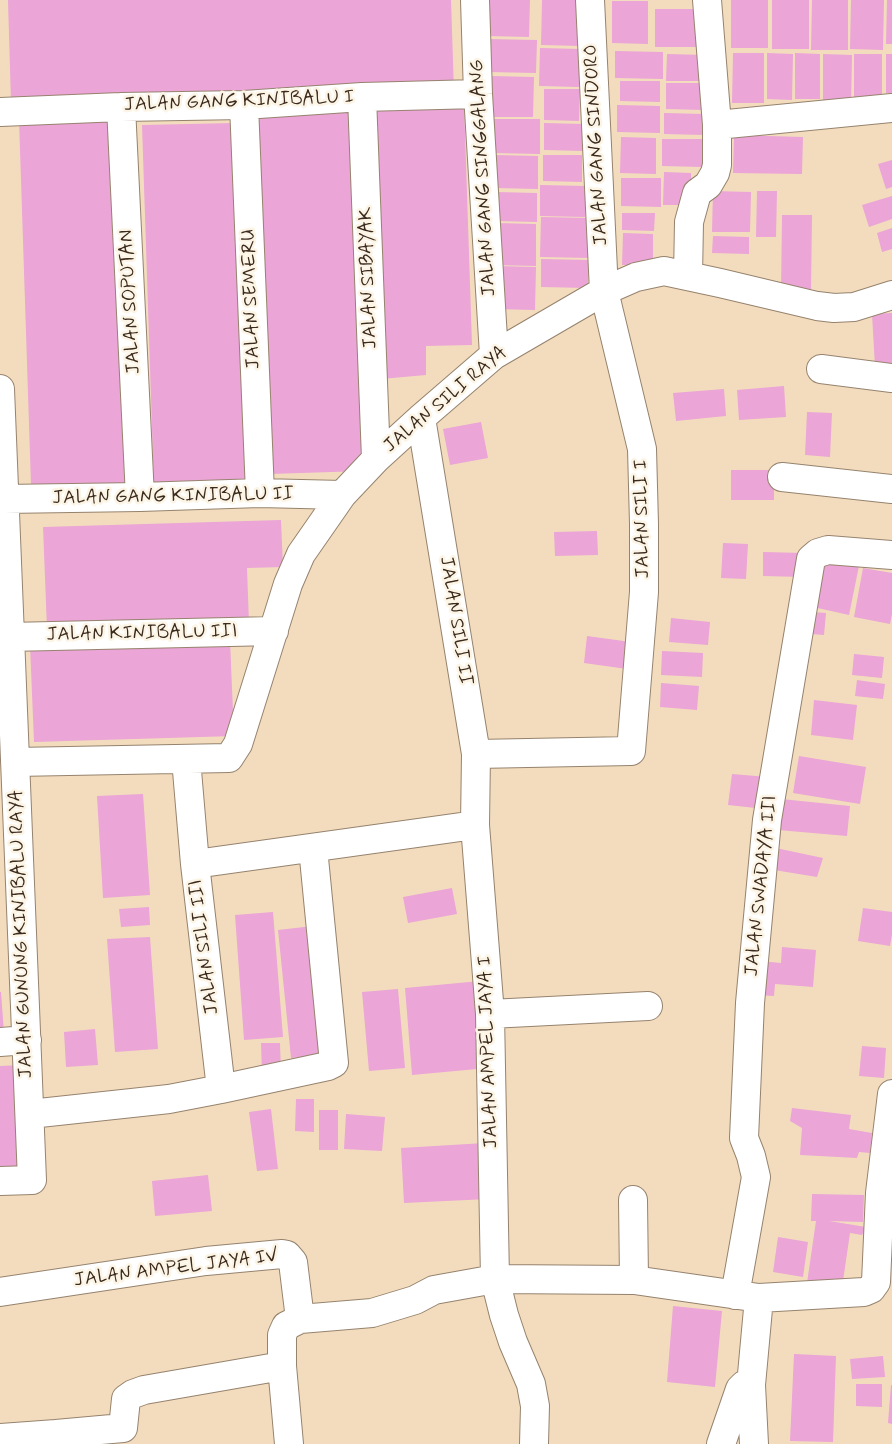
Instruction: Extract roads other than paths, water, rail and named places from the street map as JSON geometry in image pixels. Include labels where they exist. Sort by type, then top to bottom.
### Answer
[{"type":"street","name":"JALAN GANG SINGGALANG","points":[[475,0],[478,94],[494,355]]},
{"type":"street","name":"JALAN GANG SINDORO","points":[[590,0],[604,291]]},
{"type":"street","points":[[688,276],[689,222],[697,193],[708,185],[717,165],[717,125],[707,0]]},
{"type":"street","name":"JALAN GANG KINIBALU I","points":[[0,112],[121,107],[244,105],[362,97],[478,94]]},
{"type":"street","name":"JALAN SIBAYAK","points":[[362,97],[376,459]]},
{"type":"street","name":"JALAN SEMERU","points":[[244,105],[260,492]]},
{"type":"street","name":"JALAN SOPUTAN","points":[[121,107],[140,497]]},
{"type":"street","points":[[717,125],[892,108]]},
{"type":"street","name":"JALAN SILI RAYA","points":[[186,759],[229,758],[238,744],[288,584],[301,554],[342,495],[376,459],[494,355],[604,291],[636,277],[664,271],[817,306],[834,308],[854,307],[892,295]]},
{"type":"street","name":"JALAN SILI I","points":[[476,754],[631,751],[644,592],[642,449],[604,291]]},
{"type":"street","points":[[821,369],[892,378]]},
{"type":"street","name":"JALAN GUNUNG KINIBALU RAYA","points":[[0,389],[9,637],[10,746],[27,1040],[32,1180],[0,1181]]},
{"type":"street","name":"JALAN SILI II","points":[[421,418],[476,754],[475,826]]},
{"type":"street","points":[[782,477],[892,489]]},
{"type":"street","name":"JALAN GANG KINIBALU II","points":[[4,499],[140,497],[260,492],[342,495]]},
{"type":"street","name":"JALAN SWADAYA III","points":[[747,1297],[756,1177],[744,1138],[750,1003],[767,820],[811,559],[818,553],[828,550],[892,555]]},
{"type":"street","name":"JALAN KINIBALU III","points":[[9,637],[274,631]]},
{"type":"street","points":[[10,746],[186,759],[195,864]]},
{"type":"street","name":"JALAN SILI III","points":[[221,1089],[195,864],[475,826]]},
{"type":"street","name":"JALAN AMPEL JAYA I","points":[[475,826],[490,1014],[495,1279],[513,1342],[531,1384],[535,1406],[534,1444]]},
{"type":"street","points":[[30,1114],[168,1099],[328,1066],[334,1063],[313,848]]},
{"type":"street","points":[[490,1014],[648,1006]]},
{"type":"street","points":[[0,1042],[27,1040]]},
{"type":"street","points":[[289,1444],[282,1366],[282,1335],[286,1326],[300,1319],[372,1313],[415,1300],[434,1290],[495,1279],[634,1280],[747,1297],[864,1292],[871,1289],[876,1282],[884,1259],[880,1193],[892,1094]]},
{"type":"street","points":[[633,1200],[634,1280]]},
{"type":"street","name":"JALAN AMPEL JAYA IV","points":[[0,1292],[206,1261],[282,1254],[293,1262],[300,1319]]},
{"type":"street","points":[[747,1297],[754,1444]]},
{"type":"street","points":[[0,1438],[56,1439],[123,1436],[126,1399],[132,1394],[144,1390],[282,1366]]},
{"type":"street","points":[[721,1444],[740,1389],[744,1385],[751,1385]]}]
